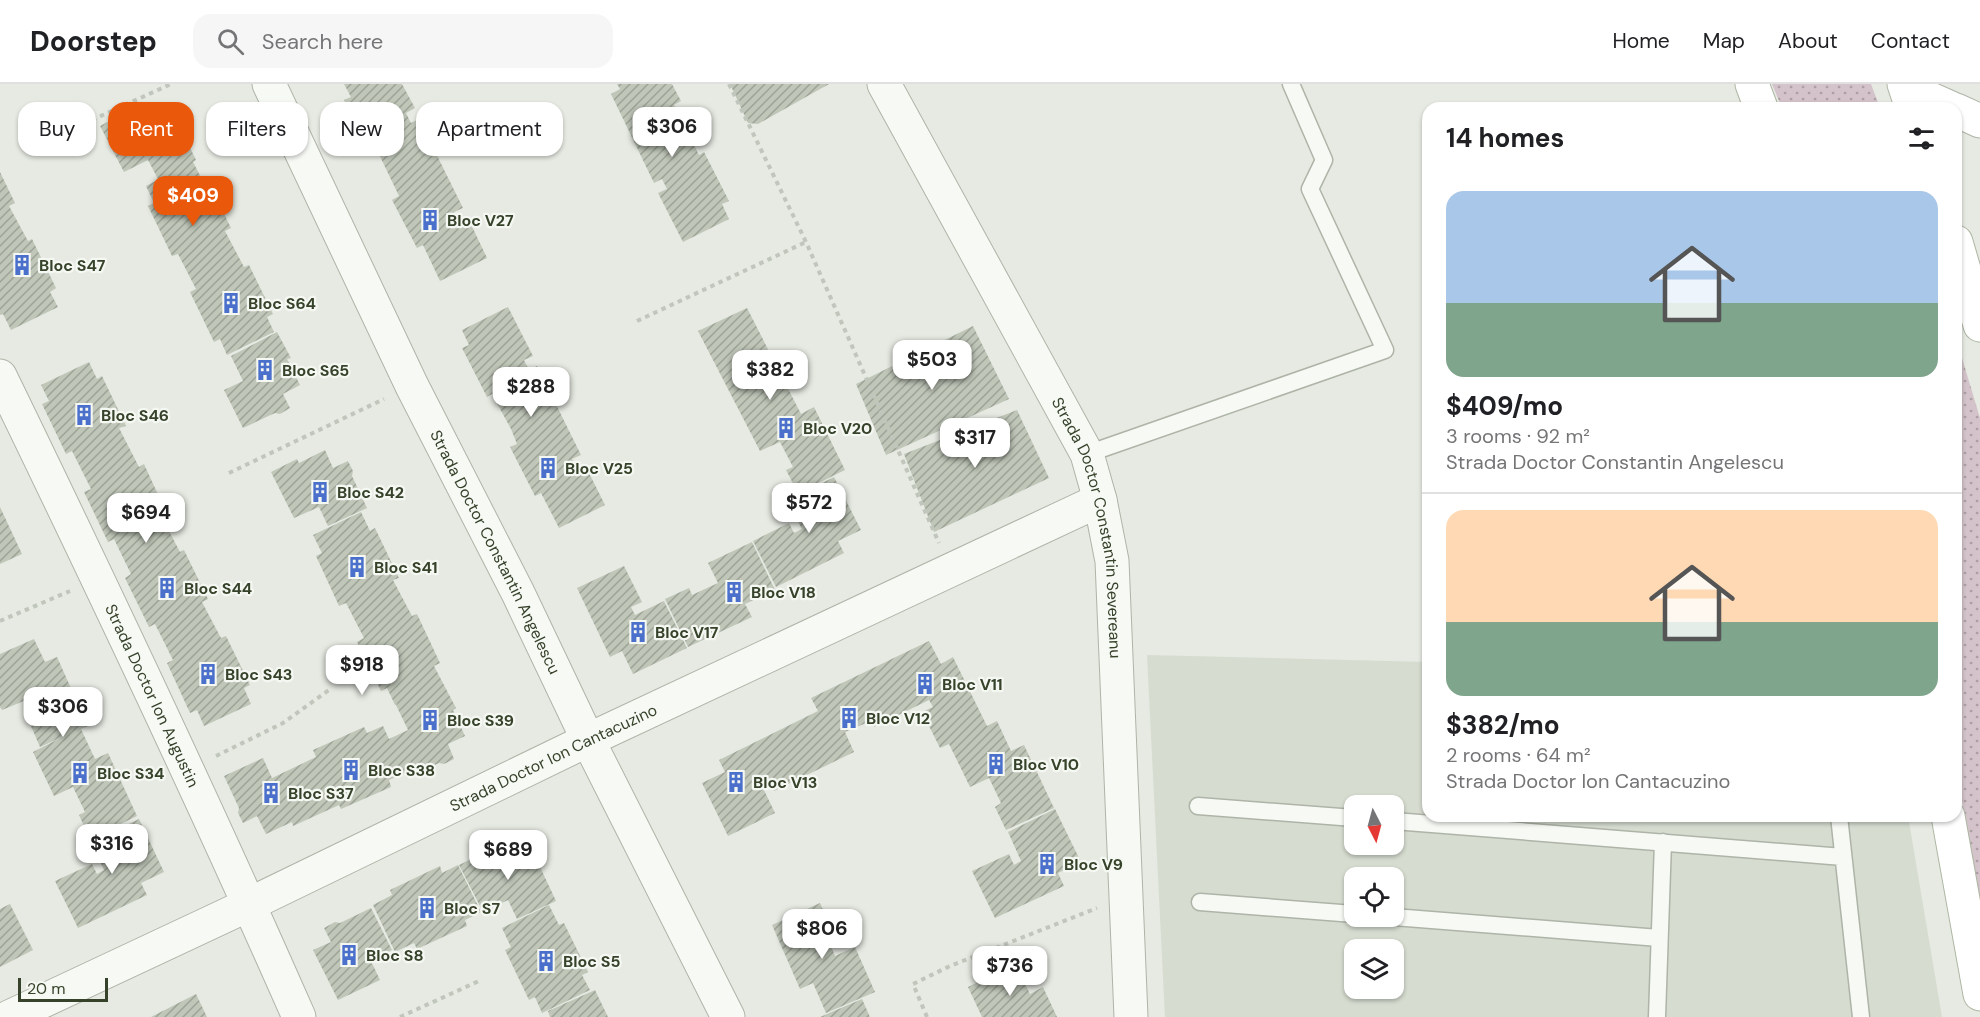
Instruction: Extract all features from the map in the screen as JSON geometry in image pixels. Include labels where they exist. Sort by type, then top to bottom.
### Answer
[{"type":"main road","points":[[1752,84],[1759,102]]},
{"type":"main road","points":[[1907,93],[1933,102]]},
{"type":"main road","points":[[1962,113],[1980,121]]},
{"type":"main road","points":[[1962,263],[1980,325]]},
{"type":"main road","points":[[1949,822],[1980,994]]},
{"type":"street","name":"Strada Doctor Constantin Angelescu","points":[[269,84],[412,386],[518,593],[588,740],[728,1017]]},
{"type":"street","name":"Strada Doctor Constantin Severeanu","points":[[884,84],[1087,454],[1100,500],[1112,561],[1131,1017]]},
{"type":"street","name":"Strada Doctor Ion Augustin","points":[[0,376],[99,578],[250,904],[299,1017]]},
{"type":"street","name":"Strada Doctor Ion Cantacuzino","points":[[9,1017],[250,904],[588,740],[1100,500]]},
{"type":"lane","points":[[1087,454],[1385,350],[1310,189],[1324,160],[1291,84]]},
{"type":"lane","points":[[1198,806],[1344,817]]},
{"type":"lane","points":[[1404,822],[1843,857]]},
{"type":"lane","points":[[1840,822],[1861,1017]]},
{"type":"lane","points":[[1657,1017],[1663,842]]},
{"type":"lane","points":[[1200,902],[1344,913]]},
{"type":"lane","points":[[1404,918],[1659,938]]},
{"type":"path","points":[[96,118],[171,84]]},
{"type":"path","points":[[729,84],[806,243],[952,571]]},
{"type":"path","points":[[638,321],[806,243]]},
{"type":"path","points":[[229,473],[412,386]]},
{"type":"path","points":[[0,621],[99,578]]},
{"type":"path","points":[[188,770],[283,723],[329,690]]},
{"type":"path","points":[[927,1017],[913,984],[950,966],[1126,897]]},
{"type":"path","points":[[400,1017],[479,981]]},
{"type":"shaded area","points":[[1772,84],[1871,84],[1878,102],[1780,102]]},
{"type":"shaded area","points":[[1962,358],[1980,418],[1980,899],[1962,802]]},
{"type":"shaded area","points":[[1147,655],[1422,662],[1422,822],[1909,822],[1942,1017],[1165,1017]]},
{"type":"building","name":"Bloc V27","points":[[344,84],[402,84],[415,108],[406,113],[411,123],[416,120],[416,156],[437,156],[463,208],[454,212],[459,222],[468,218],[487,258],[440,281],[423,245],[417,248],[392,200],[399,196],[380,156],[404,156],[404,102],[345,102],[344,100],[351,97]]},
{"type":"building","points":[[617,84],[672,84],[681,101],[674,105],[681,120],[699,155],[704,152],[729,201],[722,204],[729,219],[683,242],[658,193],[667,189],[662,179],[654,183],[611,94],[620,89]]},
{"type":"building","points":[[730,84],[829,84],[758,124],[748,123]]},
{"type":"building","points":[[108,122],[108,141],[100,126]]},
{"type":"building","points":[[116,156],[194,156],[196,160],[193,162],[203,181],[207,179],[231,228],[225,231],[244,267],[249,265],[273,314],[267,317],[274,332],[227,355],[220,339],[214,342],[190,292],[196,289],[178,254],[172,256],[148,206],[154,203],[146,186],[165,176],[158,179],[148,160],[124,172]]},
{"type":"building","name":"Bloc S47","points":[[0,172],[15,203],[9,206],[28,241],[32,239],[56,288],[50,292],[58,307],[11,330],[3,314],[0,315]]},
{"type":"building","points":[[508,307],[533,356],[524,360],[529,370],[537,366],[581,455],[572,459],[577,470],[585,465],[605,505],[559,528],[541,493],[535,496],[510,447],[517,444],[511,429],[492,394],[487,397],[462,348],[469,345],[462,330]]},
{"type":"building","points":[[747,308],[801,414],[814,407],[845,470],[798,493],[786,470],[793,467],[780,442],[760,451],[698,331]]},
{"type":"building","points":[[973,326],[1009,399],[886,455],[856,384]]},
{"type":"building","name":"Bloc S65","points":[[277,332],[291,358],[287,359],[300,385],[283,394],[290,408],[243,428],[224,390],[243,381],[231,356]]},
{"type":"building","points":[[89,362],[97,379],[102,376],[126,426],[119,428],[139,467],[144,464],[167,514],[161,516],[180,552],[184,550],[208,599],[202,602],[221,638],[226,636],[250,685],[244,688],[251,704],[204,726],[197,710],[190,713],[167,663],[173,660],[155,624],[149,627],[125,578],[131,574],[114,539],[108,542],[84,492],[91,489],[72,451],[66,454],[42,404],[49,401],[41,385]]},
{"type":"building","points":[[1017,410],[1049,478],[934,532],[904,454]]},
{"type":"building","name":"Bloc S42","points":[[325,450],[333,468],[348,461],[353,471],[352,476],[367,508],[328,526],[319,507],[294,518],[271,472],[297,459],[299,463]]},
{"type":"building","points":[[834,477],[861,530],[838,541],[844,553],[776,587],[753,541],[789,523],[794,533],[802,529],[787,501]]},
{"type":"building","points":[[0,507],[22,554],[0,564]]},
{"type":"building","points":[[361,512],[370,531],[375,528],[399,578],[393,580],[412,616],[417,614],[440,663],[434,666],[456,708],[453,710],[465,736],[448,744],[454,759],[444,764],[439,763],[407,778],[405,773],[389,780],[391,787],[341,809],[339,805],[293,826],[292,822],[266,834],[257,816],[243,823],[238,813],[239,808],[224,776],[263,758],[272,778],[316,757],[313,750],[364,727],[367,733],[383,726],[389,739],[408,730],[396,705],[398,703],[395,705],[387,688],[381,691],[357,642],[364,638],[346,603],[339,606],[316,556],[322,553],[313,535]]},
{"type":"building","name":"Bloc V18","points":[[752,542],[775,590],[745,604],[752,617],[688,647],[665,599],[689,588],[692,595],[718,583],[708,563]]},
{"type":"building","name":"Bloc V17","points":[[624,566],[642,602],[631,607],[635,615],[664,601],[687,648],[633,674],[622,651],[610,657],[577,588]]},
{"type":"building","points":[[34,639],[45,662],[57,657],[88,726],[81,729],[95,759],[108,753],[137,816],[90,839],[79,815],[85,812],[73,787],[54,796],[33,752],[64,736],[40,747],[24,710],[34,705],[31,698],[2,710],[0,707],[0,654]]},
{"type":"building","points":[[929,641],[941,664],[953,657],[987,726],[997,721],[1011,751],[1024,745],[1054,808],[1006,830],[995,807],[1001,803],[989,778],[970,787],[949,744],[940,748],[922,712],[933,707],[929,700],[874,727],[871,721],[845,732],[854,752],[774,791],[769,780],[761,784],[775,813],[728,836],[702,783],[725,772],[719,760],[818,711],[811,698]]},
{"type":"building","name":"Bloc V9","points":[[1055,809],[1081,862],[1058,873],[1064,886],[995,918],[972,871],[1009,854],[1014,865],[1021,861],[1008,832]]},
{"type":"building","points":[[139,819],[164,872],[141,883],[147,895],[78,928],[55,881],[92,864],[97,874],[104,870],[91,842]]},
{"type":"building","points":[[513,843],[522,861],[536,854],[556,901],[517,919],[508,900],[483,912],[459,865],[486,852],[488,856]]},
{"type":"building","name":"Bloc S7","points":[[458,865],[481,912],[465,920],[467,926],[417,949],[414,943],[395,952],[373,905],[392,895],[390,890],[440,866],[442,873]]},
{"type":"building","points":[[820,903],[831,928],[824,930],[835,956],[855,947],[875,992],[826,1013],[813,983],[800,989],[772,925]]},
{"type":"building","points":[[10,904],[33,950],[0,967],[0,909]]},
{"type":"building","name":"Bloc S5","points":[[549,905],[559,925],[564,923],[588,972],[582,975],[590,990],[542,1013],[535,997],[529,1000],[505,950],[511,947],[502,928]]},
{"type":"building","name":"Bloc S8","points":[[371,908],[392,950],[371,961],[380,980],[338,1000],[313,950],[331,942],[324,928]]},
{"type":"building","points":[[1015,964],[1030,994],[1043,987],[1057,1017],[982,1017],[968,987]]},
{"type":"building","points":[[595,990],[608,1017],[550,1017],[548,1011]]},
{"type":"building","points":[[196,994],[207,1017],[151,1017]]},
{"type":"building","points":[[862,999],[870,1017],[820,1017]]},
{"type":"place","name":"Bloc V27","points":[[430,220]]},
{"type":"place","name":"Bloc S47","points":[[22,265]]},
{"type":"place","name":"Bloc S64","points":[[231,303]]},
{"type":"place","name":"Bloc S65","points":[[265,370]]},
{"type":"place","name":"Bloc S46","points":[[84,415]]},
{"type":"place","name":"Bloc V20","points":[[786,428]]},
{"type":"place","name":"Bloc V25","points":[[548,468]]},
{"type":"place","name":"Bloc S42","points":[[320,492]]},
{"type":"place","name":"Bloc S41","points":[[357,567]]},
{"type":"place","name":"Bloc S44","points":[[167,588]]},
{"type":"place","name":"Bloc V18","points":[[734,592]]},
{"type":"place","name":"Bloc V17","points":[[638,632]]},
{"type":"place","name":"Bloc S43","points":[[208,674]]},
{"type":"place","name":"Bloc V11","points":[[925,684]]},
{"type":"place","name":"Bloc V12","points":[[849,718]]},
{"type":"place","name":"Bloc S39","points":[[430,720]]},
{"type":"place","name":"Bloc V10","points":[[996,764]]},
{"type":"place","name":"Bloc S38","points":[[351,770]]},
{"type":"place","name":"Bloc S34","points":[[80,773]]},
{"type":"place","name":"Bloc V13","points":[[736,782]]},
{"type":"place","name":"Bloc S37","points":[[271,793]]},
{"type":"place","name":"Bloc V9","points":[[1047,864]]},
{"type":"place","name":"Bloc S7","points":[[427,908]]},
{"type":"place","name":"Bloc S8","points":[[349,955]]},
{"type":"place","name":"Bloc S5","points":[[546,961]]}]
